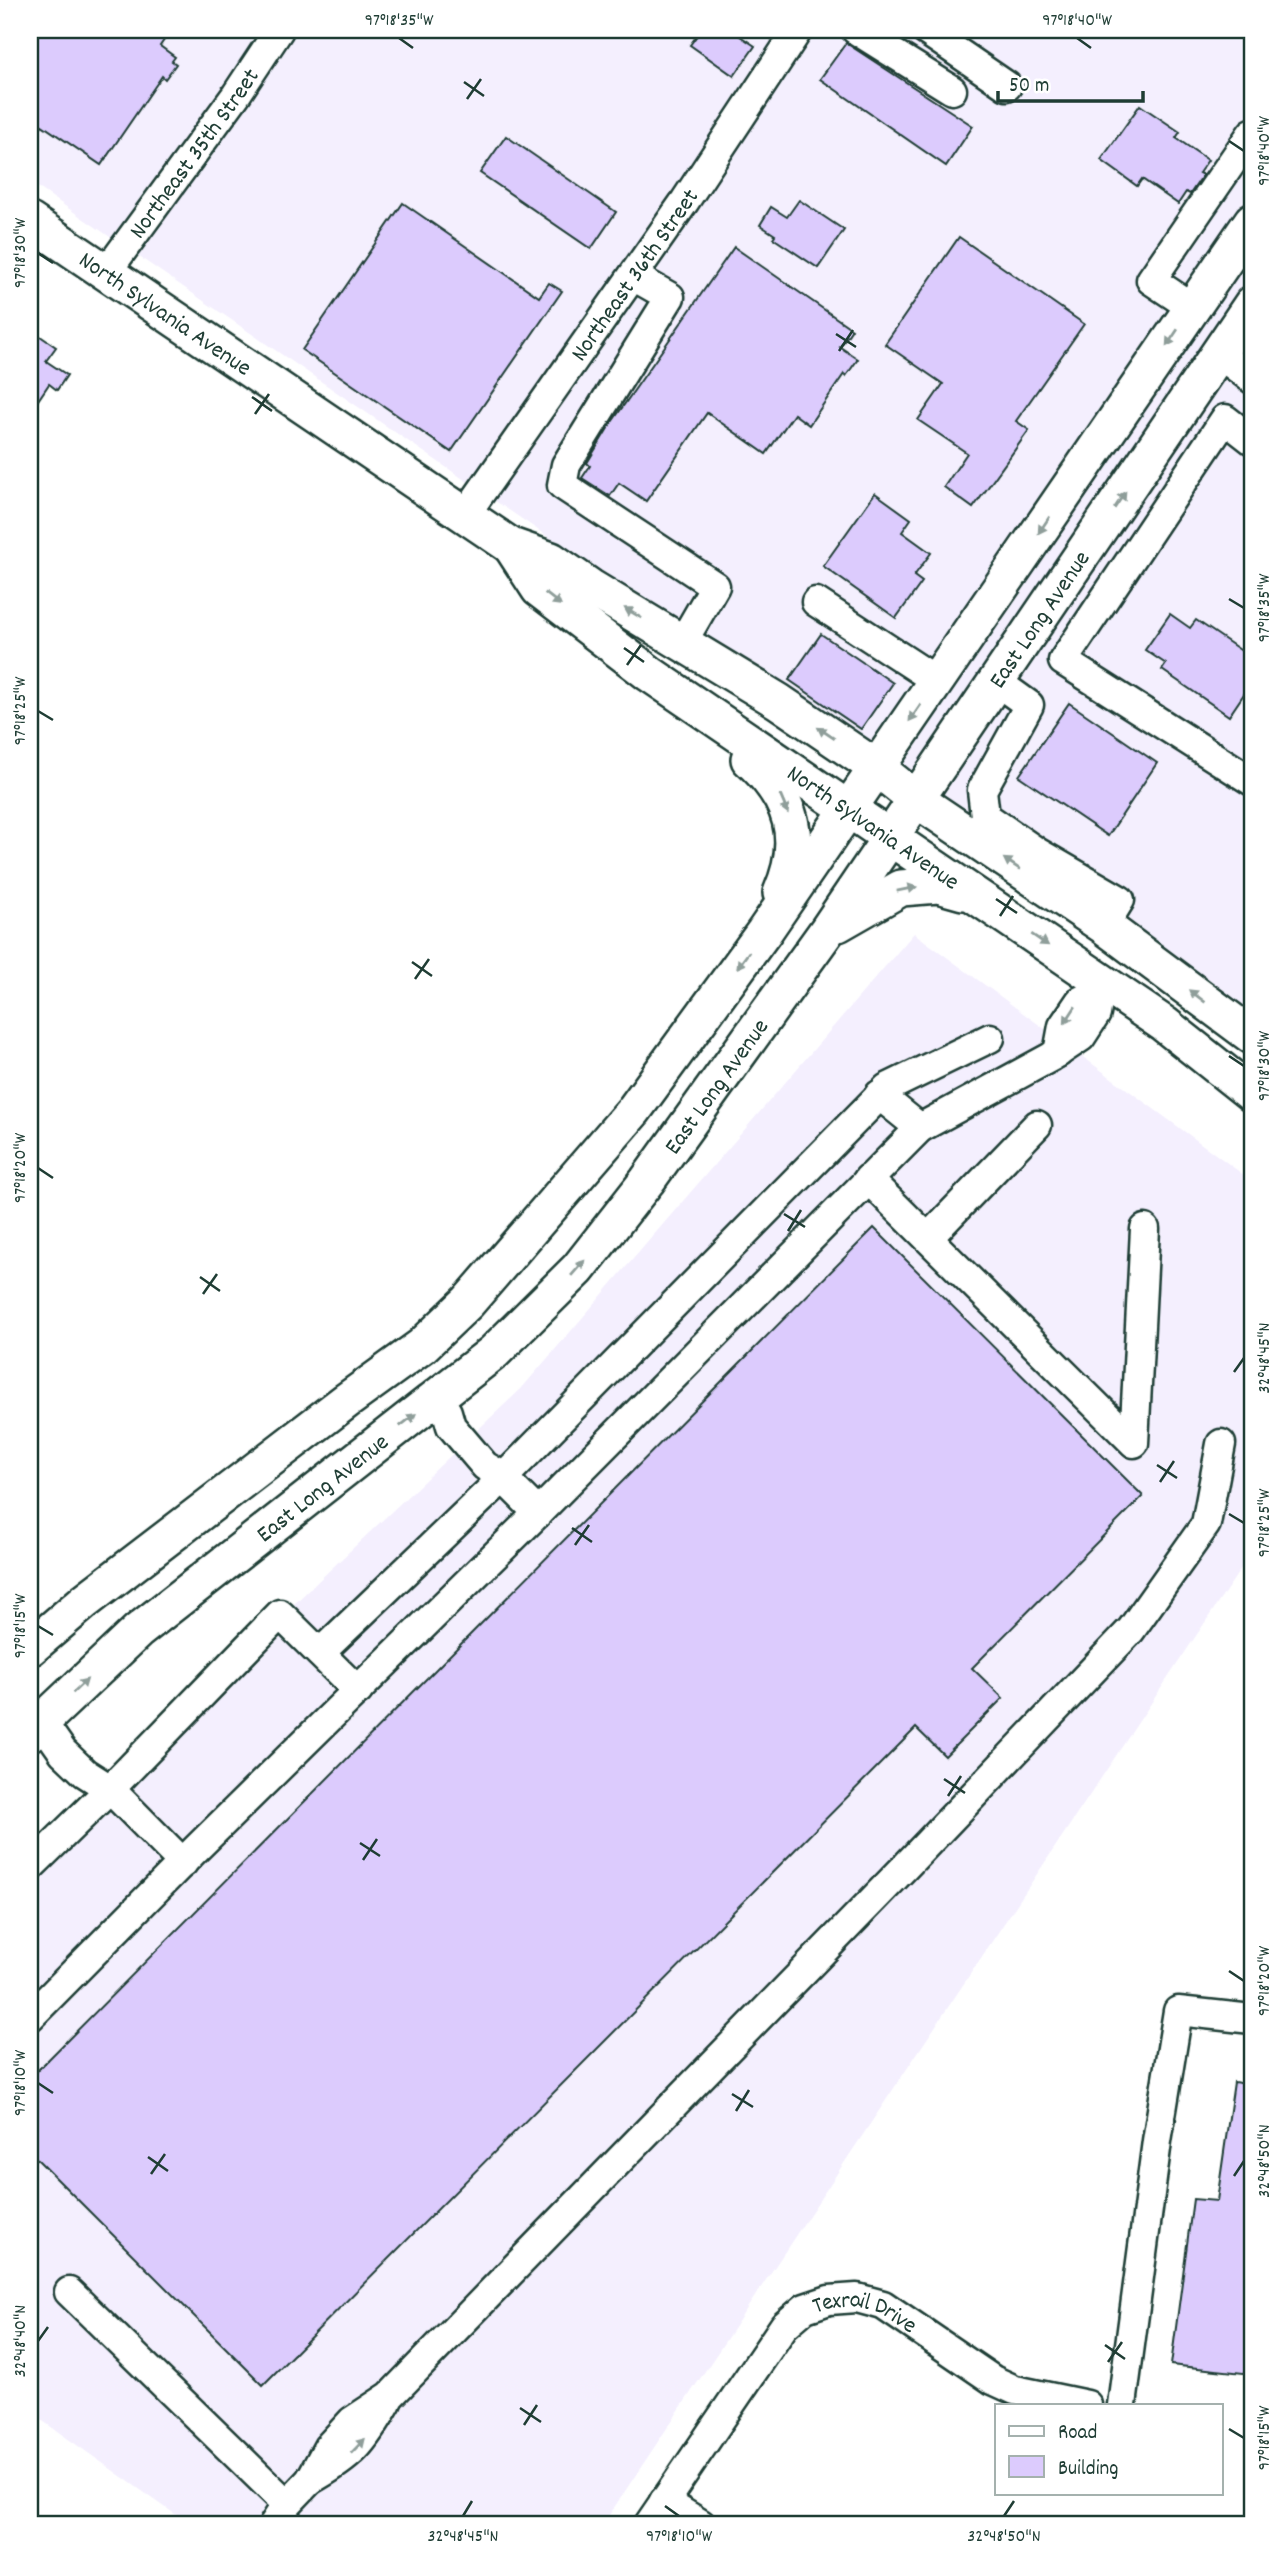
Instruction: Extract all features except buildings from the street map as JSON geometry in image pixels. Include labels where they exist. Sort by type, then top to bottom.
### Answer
[{"type":"main road","name":"North Sylvania Avenue","points":[[30,221],[511,546],[551,561],[778,701],[877,768],[917,800],[1104,926],[1252,1036]]},
{"type":"main road","name":"East Long Avenue","points":[[30,1648],[107,1584],[438,1332],[468,1302],[634,1110],[764,932],[1252,221]]},
{"type":"main road","points":[[1196,303],[1245,315]]},
{"type":"main road","name":"East Long Avenue","points":[[41,1730],[138,1631],[442,1405],[578,1269],[647,1181],[826,932],[1245,315]]},
{"type":"main road","name":"North Sylvania Avenue","points":[[511,546],[539,589],[659,681],[973,894],[1102,988],[1164,1024],[1252,1094]]},
{"type":"main road","points":[[678,640],[659,681],[769,777],[784,800],[792,827],[793,854],[787,881],[764,932]]},
{"type":"main road","points":[[826,932],[901,888],[938,885],[973,894]]},
{"type":"main road","points":[[409,1356],[442,1405]]},
{"type":"street","name":"Northeast 35th Street","points":[[105,274],[236,95],[279,30]]},
{"type":"street","name":"Northeast 36th Street","points":[[465,515],[633,276],[798,30]]},
{"type":"street","points":[[856,30],[952,90]]},
{"type":"street","points":[[925,30],[1007,86]]},
{"type":"street","points":[[1196,303],[1151,280],[1252,133]]},
{"type":"street","points":[[633,276],[670,297],[566,466],[562,485],[715,586],[678,640]]},
{"type":"street","points":[[1219,354],[1252,379]]},
{"type":"street","points":[[1252,440],[1225,419],[1063,661],[1252,781]]},
{"type":"street","points":[[816,602],[937,681]]},
{"type":"street","points":[[997,682],[1029,705],[982,790],[985,816],[1037,852],[1119,900],[1104,926]]},
{"type":"street","points":[[30,2017],[538,1513],[920,1128],[1058,1053],[1081,1037],[1096,1014],[1102,988]]},
{"type":"street","points":[[320,1653],[501,1476],[879,1095],[887,1088],[990,1038]]},
{"type":"street","points":[[879,1095],[920,1128]]},
{"type":"street","points":[[928,1238],[1037,1125]]},
{"type":"street","points":[[869,1179],[1134,1443],[1144,1229]]},
{"type":"street","points":[[442,1405],[451,1426],[485,1466],[501,1476],[538,1513]]},
{"type":"street","points":[[69,2292],[281,2514],[310,2480],[343,2462],[369,2435],[390,2396],[895,1878],[1131,1630],[1206,1524],[1221,1444]]},
{"type":"street","points":[[30,1867],[280,1614],[358,1690]]},
{"type":"street","points":[[41,1730],[85,1773],[108,1787],[183,1863]]},
{"type":"street","points":[[1122,2404],[1157,2141],[1178,2011],[1252,2018]]},
{"type":"street","name":"Texrail Drive","points":[[656,2513],[784,2326],[804,2308],[829,2300],[856,2298],[883,2305],[993,2380],[1039,2397],[1081,2404]]},
{"type":"street","points":[[656,2513],[701,2524]]},
{"type":"shaded area","points":[[30,30],[1252,30],[1252,1017],[854,734],[583,561],[30,182]]},
{"type":"shaded area","points":[[914,933],[1252,1181],[1252,1552],[603,2524],[189,2524],[30,2412],[30,1854],[521,1389]]}]
